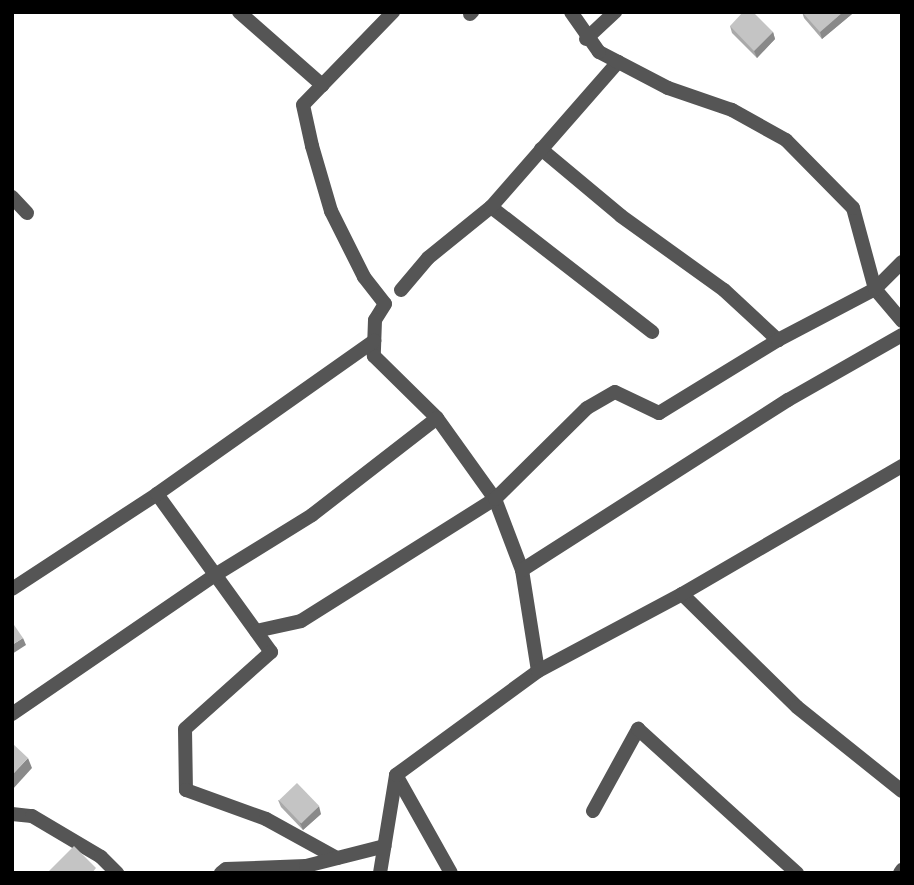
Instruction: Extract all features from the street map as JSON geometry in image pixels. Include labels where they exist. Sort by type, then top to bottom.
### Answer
[{"type":"street","points":[[239,12],[322,85]]},
{"type":"street","points":[[393,12],[303,105],[307,125],[331,211],[364,277],[385,304],[375,320],[374,356],[438,418],[495,499],[522,570],[538,671]]},
{"type":"street","points":[[571,12],[586,39],[618,62],[668,88],[732,110],[786,141],[853,208],[875,289],[902,321]]},
{"type":"street","points":[[586,39],[615,12]]},
{"type":"street","points":[[401,290],[448,239],[491,207],[618,62]]},
{"type":"street","points":[[541,149],[621,216],[724,290],[778,340]]},
{"type":"street","points":[[12,197],[27,214]]},
{"type":"street","points":[[491,207],[652,332]]},
{"type":"street","points":[[256,631],[302,621],[495,499],[587,408],[615,392],[659,413],[778,340],[875,289],[902,262]]},
{"type":"street","points":[[522,570],[788,400],[902,335]]},
{"type":"street","points":[[12,589],[157,494],[374,341]]},
{"type":"street","points":[[12,714],[215,575],[312,516],[438,418]]},
{"type":"street","points":[[380,873],[396,775],[538,671],[682,594],[902,466]]},
{"type":"street","points":[[157,494],[271,652],[185,729],[186,790],[265,819],[337,858]]},
{"type":"street","points":[[682,594],[797,707],[902,791]]},
{"type":"street","points":[[593,811],[638,729],[797,873]]},
{"type":"street","points":[[396,775],[451,873]]},
{"type":"street","points":[[12,814],[32,816],[101,857],[117,873]]},
{"type":"street","points":[[221,873],[226,869],[306,866],[385,846]]},
{"type":"building","points":[[743,12],[753,12],[773,32],[754,51],[730,26]]},
{"type":"building","points":[[802,12],[843,12],[820,32]]},
{"type":"building","points":[[12,622],[23,638],[12,645]]},
{"type":"building","points":[[12,743],[28,758],[12,775]]},
{"type":"building","points":[[297,783],[319,806],[301,823],[279,800]]},
{"type":"building","points":[[74,846],[96,868],[92,873],[47,873]]}]
